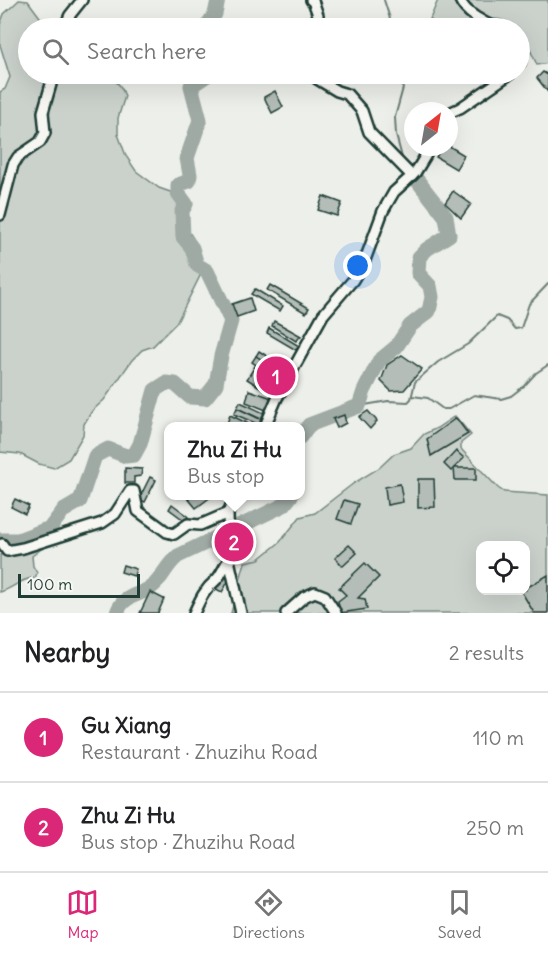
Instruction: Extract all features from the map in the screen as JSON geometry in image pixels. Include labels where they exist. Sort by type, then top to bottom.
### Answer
[{"type":"street","points":[[69,18],[82,0]]},
{"type":"street","points":[[311,0],[317,10],[317,18]]},
{"type":"street","points":[[460,0],[462,6],[479,18]]},
{"type":"street","points":[[0,215],[13,165],[18,157],[40,142],[45,133],[43,112],[51,84]]},
{"type":"street","points":[[325,84],[347,94],[362,111],[369,132],[412,176]]},
{"type":"street","points":[[458,109],[495,84]]},
{"type":"street","points":[[267,422],[277,398],[323,315],[353,280],[365,260],[394,192],[412,176],[425,156]]},
{"type":"street","points":[[3,544],[6,551],[23,548],[102,523],[115,514],[130,491],[134,491],[138,511],[167,532],[174,534],[188,524],[200,525],[228,513]]},
{"type":"street","points":[[233,500],[228,513],[229,560],[241,613]]},
{"type":"street","points":[[194,613],[203,592],[216,580],[229,560]]},
{"type":"street","points":[[286,613],[304,597],[315,592],[325,597],[336,613]]},
{"type":"shaded area","points":[[19,0],[28,1],[41,18],[18,18],[18,84],[119,84],[125,96],[118,118],[118,134],[126,156],[136,171],[159,188],[173,193],[180,201],[189,232],[198,246],[201,258],[200,276],[177,322],[153,346],[142,350],[132,360],[104,400],[92,411],[84,424],[83,435],[69,459],[54,468],[39,464],[20,454],[0,452],[0,92],[5,89],[10,77],[0,45],[0,25],[4,14]]},
{"type":"shaded area","points":[[438,0],[548,0],[548,63],[537,65],[530,48],[530,18],[430,18]]},
{"type":"shaded area","points":[[455,416],[471,435],[461,443],[461,449],[498,488],[504,492],[548,495],[548,613],[231,613],[245,562],[259,559],[280,542],[300,517],[315,513],[354,483],[379,468],[394,454],[411,448],[424,434]]},
{"type":"shaded area","points":[[49,532],[54,534],[53,540],[32,556],[33,566],[37,573],[35,578],[25,580],[0,592],[0,555],[13,551],[36,536]]},
{"type":"building","points":[[543,72],[548,75],[548,92],[537,78]]},
{"type":"building","points":[[275,91],[283,107],[272,113],[264,97]]},
{"type":"building","points":[[458,151],[464,155],[456,169],[436,157],[458,156]]},
{"type":"building","points":[[453,191],[471,204],[461,218],[445,203]]},
{"type":"building","points":[[323,196],[342,203],[337,216],[318,210]]},
{"type":"building","points":[[270,285],[309,308],[306,313],[267,290]]},
{"type":"building","points":[[255,289],[283,306],[280,311],[251,294]]},
{"type":"building","points":[[250,298],[254,311],[237,317],[232,304]]},
{"type":"building","points":[[274,321],[301,336],[296,341],[272,326]]},
{"type":"building","points":[[269,328],[299,346],[296,350],[267,333]]},
{"type":"building","points":[[259,351],[284,367],[281,373],[256,356]]},
{"type":"building","points":[[402,355],[422,369],[404,390],[391,391],[381,381],[387,365]]},
{"type":"building","points":[[256,356],[281,373],[277,379],[252,362]]},
{"type":"building","points":[[255,366],[271,377],[263,389],[247,379]]},
{"type":"building","points":[[249,390],[272,398],[266,410],[246,402]]},
{"type":"building","points":[[240,402],[264,413],[261,419],[237,408]]},
{"type":"building","points":[[237,408],[262,420],[253,422],[234,414]]},
{"type":"building","points":[[368,411],[377,421],[370,429],[359,417]]},
{"type":"building","points":[[230,415],[245,422],[227,422]]},
{"type":"building","points":[[344,415],[346,423],[337,428],[333,419]]},
{"type":"building","points":[[456,418],[468,434],[431,456],[427,439]]},
{"type":"building","points":[[456,451],[464,458],[451,471],[444,464]]},
{"type":"building","points":[[125,468],[142,469],[141,476],[134,477],[134,483],[125,483]]},
{"type":"building","points":[[454,468],[476,468],[476,480],[455,480]]},
{"type":"building","points":[[150,477],[156,480],[145,502],[139,499]]},
{"type":"building","points":[[418,479],[434,479],[435,507],[418,508]]},
{"type":"building","points":[[400,484],[403,502],[387,505],[385,487]]},
{"type":"building","points":[[15,499],[29,506],[25,514],[11,507]]},
{"type":"building","points":[[189,500],[207,500],[196,508]]},
{"type":"building","points":[[344,500],[358,504],[351,524],[337,519]]},
{"type":"building","points":[[172,504],[188,516],[185,521],[169,509]]},
{"type":"building","points":[[349,545],[357,553],[343,566],[335,558]]},
{"type":"building","points":[[365,563],[379,577],[358,598],[365,599],[367,609],[340,613],[338,601],[346,595],[339,588]]},
{"type":"building","points":[[123,565],[136,569],[134,576],[121,572]]},
{"type":"building","points":[[224,575],[230,578],[222,592],[216,589]]},
{"type":"building","points":[[548,575],[548,613],[534,613],[523,595],[530,595],[530,586]]},
{"type":"building","points":[[150,592],[164,599],[158,613],[140,613]]},
{"type":"waterway","points":[[212,18],[218,0]]},
{"type":"waterway","points":[[384,0],[390,18]]},
{"type":"waterway","points":[[0,540],[18,540],[50,528],[63,511],[80,501],[95,456],[108,449],[126,456],[134,455],[140,444],[155,390],[166,383],[175,384],[190,397],[205,398],[216,384],[231,321],[207,271],[197,265],[192,248],[183,237],[182,211],[186,204],[178,193],[178,185],[189,181],[187,158],[200,120],[191,86],[194,84]]},
{"type":"waterway","points":[[401,84],[403,88],[395,117],[396,135],[403,161]]},
{"type":"waterway","points":[[305,430],[309,425],[359,406],[379,361],[396,347],[410,326],[429,311],[432,297],[430,286],[418,273],[419,257],[449,235],[446,217],[417,180]]},
{"type":"waterway","points":[[359,406],[388,401],[408,402],[411,399],[415,382],[438,362],[468,344],[497,316],[507,320],[515,329],[521,328],[529,304],[548,284]]},
{"type":"waterway","points":[[412,396],[428,398],[443,409],[449,409],[474,395],[501,399],[511,396],[548,365]]},
{"type":"waterway","points":[[117,613],[123,602],[154,585],[178,556],[284,505],[288,500]]},
{"type":"place","name":"Gu Xiang","points":[[276,376]]},
{"type":"place","name":"Zhu Zi Hu","points":[[234,542]]}]
